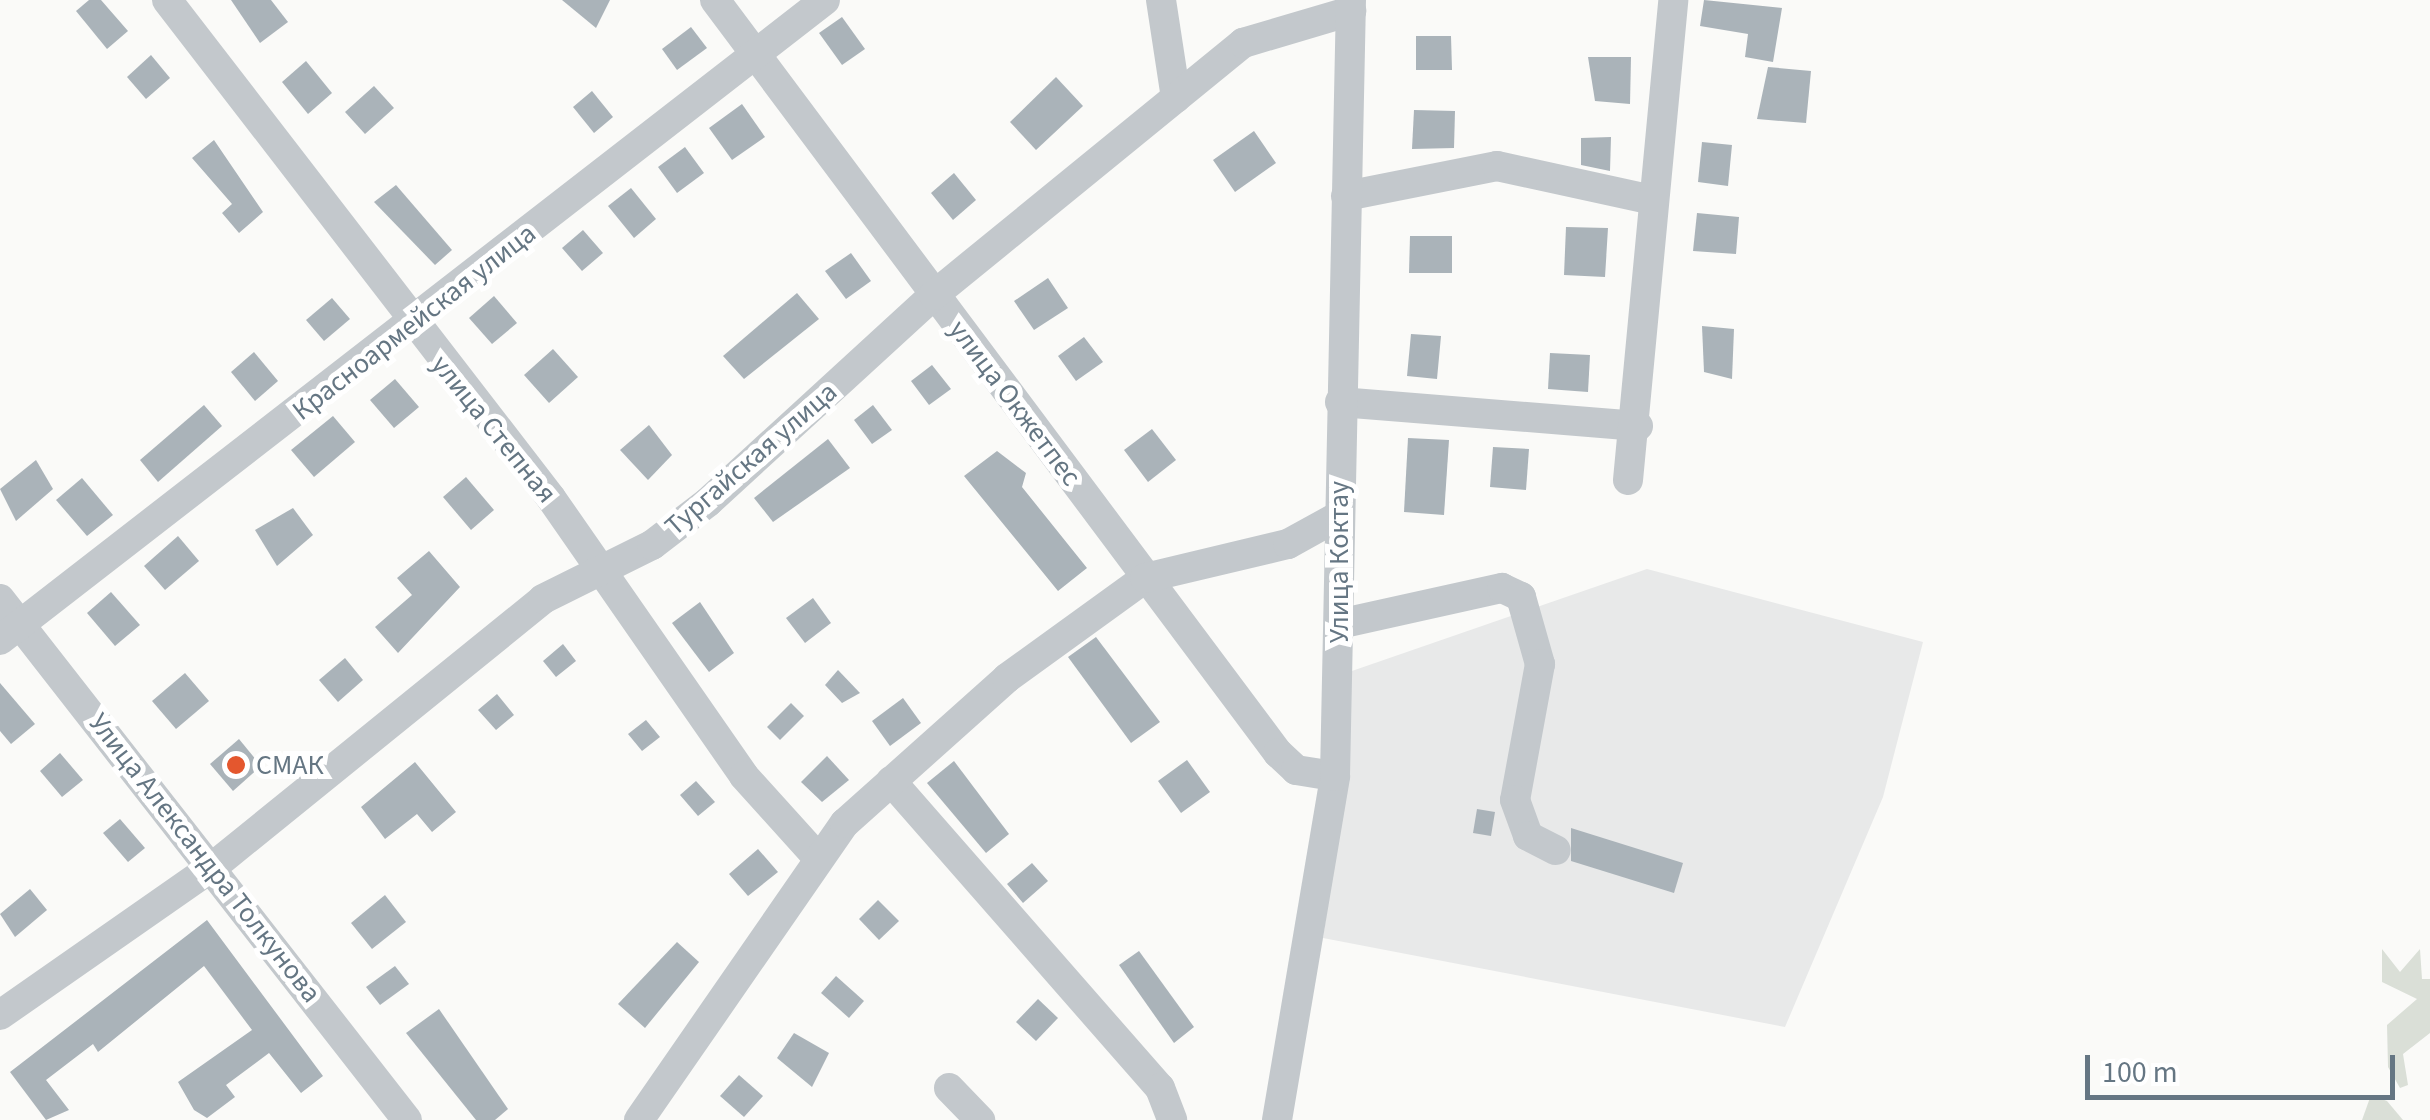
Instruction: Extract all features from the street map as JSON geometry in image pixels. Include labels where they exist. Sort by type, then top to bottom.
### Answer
[{"type":"street","name":"улица Степная","points":[[167,0],[411,326],[552,498],[596,574],[744,776],[818,858]]},
{"type":"street","name":"улица Окжетпес","points":[[715,0],[1278,753],[1296,770],[1335,776]]},
{"type":"street","name":"Красноармейская улица","points":[[10,632],[411,326],[752,52],[825,0]]},
{"type":"street","points":[[1161,0],[1176,98]]},
{"type":"street","points":[[1274,0],[1300,20]]},
{"type":"street","points":[[1628,480],[1638,426],[1653,200],[1673,0]]},
{"type":"street","name":"Тургайская улица","points":[[0,1016],[214,864],[543,599],[596,574],[708,502],[934,295],[1243,42],[1351,6]]},
{"type":"street","name":"Улица Коктау","points":[[1277,1120],[1335,776],[1337,517],[1351,6]]},
{"type":"street","points":[[1346,196],[1497,166],[1653,200]]},
{"type":"street","points":[[1340,402],[1638,426]]},
{"type":"street","points":[[639,1120],[773,937],[818,858],[890,781],[1007,678],[1145,578],[1288,544],[1337,517]]},
{"type":"street","points":[[1339,624],[1502,588],[1521,597],[1540,664],[1515,800],[1528,836],[1556,850]]},
{"type":"street","name":"Улица Александра Толкунова","points":[[0,598],[10,632],[214,864],[407,1120]]},
{"type":"street","points":[[890,781],[1160,1088],[1172,1120]]},
{"type":"street","points":[[949,1088],[980,1120]]},
{"type":"shaded area","points":[[1647,569],[1923,642],[1883,797],[1785,1027],[1323,938],[1347,776],[1349,672]]},
{"type":"shaded area","points":[[2382,949],[2400,972],[2420,949],[2422,979],[2430,979],[2430,1033],[2403,1054],[2408,1085],[2400,1088],[2388,1067],[2387,1025],[2417,999],[2382,982]]},
{"type":"shaded area","points":[[2371,1095],[2387,1101],[2403,1120],[2362,1120]]},
{"type":"building","points":[[89,0],[101,0],[128,31],[107,49],[76,11]]},
{"type":"building","points":[[231,0],[271,0],[288,22],[260,43]]},
{"type":"building","points":[[562,0],[610,0],[596,28]]},
{"type":"building","points":[[1704,0],[1782,8],[1773,62],[1745,57],[1748,34],[1700,26]]},
{"type":"building","points":[[842,17],[865,49],[842,65],[819,33]]},
{"type":"building","points":[[691,27],[707,48],[677,70],[662,49]]},
{"type":"building","points":[[1416,36],[1451,36],[1452,70],[1416,70]]},
{"type":"building","points":[[151,55],[170,78],[146,99],[127,77]]},
{"type":"building","points":[[1588,57],[1631,57],[1630,104],[1595,101]]},
{"type":"building","points":[[306,61],[332,93],[308,114],[282,82]]},
{"type":"building","points":[[1768,67],[1811,71],[1806,123],[1757,119]]},
{"type":"building","points":[[1056,77],[1083,106],[1036,150],[1010,122]]},
{"type":"building","points":[[374,86],[394,108],[365,134],[345,112]]},
{"type":"building","points":[[592,91],[613,117],[594,133],[573,107]]},
{"type":"building","points":[[742,104],[765,137],[732,160],[709,128]]},
{"type":"building","points":[[1414,110],[1455,111],[1454,148],[1412,149]]},
{"type":"building","points":[[1254,131],[1276,163],[1235,192],[1213,160]]},
{"type":"building","points":[[1611,137],[1610,171],[1581,165],[1581,138]]},
{"type":"building","points":[[214,140],[263,212],[239,233],[222,213],[232,204],[192,158]]},
{"type":"building","points":[[1702,142],[1732,145],[1728,186],[1698,182]]},
{"type":"building","points":[[685,147],[704,173],[677,193],[658,167]]},
{"type":"building","points":[[954,173],[976,200],[953,220],[931,193]]},
{"type":"building","points":[[396,185],[452,250],[435,265],[374,202]]},
{"type":"building","points":[[631,188],[656,219],[634,238],[608,206]]},
{"type":"building","points":[[1697,213],[1739,217],[1736,254],[1693,251]]},
{"type":"building","points":[[1566,227],[1608,228],[1605,277],[1564,275]]},
{"type":"building","points":[[583,230],[603,253],[582,271],[562,248]]},
{"type":"building","points":[[1410,236],[1452,236],[1452,273],[1409,273]]},
{"type":"building","points":[[851,253],[871,281],[846,299],[825,271]]},
{"type":"building","points":[[1048,278],[1068,308],[1034,330],[1014,301]]},
{"type":"building","points":[[797,293],[819,319],[744,379],[723,356]]},
{"type":"building","points":[[494,296],[517,323],[492,344],[469,318]]},
{"type":"building","points":[[332,298],[350,319],[324,341],[306,320]]},
{"type":"building","points":[[1702,326],[1734,329],[1732,379],[1704,372]]},
{"type":"building","points":[[1411,334],[1441,336],[1437,379],[1407,376]]},
{"type":"building","points":[[1084,337],[1103,362],[1076,381],[1058,356]]},
{"type":"building","points":[[553,349],[578,377],[549,403],[524,375]]},
{"type":"building","points":[[254,352],[278,381],[255,401],[231,372]]},
{"type":"building","points":[[1550,353],[1590,355],[1588,392],[1548,389]]},
{"type":"building","points":[[932,365],[951,389],[929,405],[911,381]]},
{"type":"building","points":[[395,379],[419,407],[394,428],[370,400]]},
{"type":"building","points":[[204,405],[222,426],[158,482],[140,460]]},
{"type":"building","points":[[873,405],[892,430],[872,444],[854,420]]},
{"type":"building","points":[[333,416],[355,442],[314,477],[291,450]]},
{"type":"building","points":[[649,425],[672,455],[648,480],[620,450]]},
{"type":"building","points":[[1152,429],[1176,460],[1148,482],[1124,450]]},
{"type":"building","points":[[1408,438],[1449,440],[1444,515],[1404,512]]},
{"type":"building","points":[[828,439],[850,468],[773,522],[754,498]]},
{"type":"building","points":[[1493,447],[1529,449],[1526,490],[1490,487]]},
{"type":"building","points":[[997,451],[1026,473],[1022,487],[1087,568],[1058,591],[964,476]]},
{"type":"building","points":[[36,460],[53,489],[16,521],[0,489]]},
{"type":"building","points":[[466,477],[494,510],[471,530],[443,497]]},
{"type":"building","points":[[82,478],[113,515],[87,536],[56,500]]},
{"type":"building","points":[[293,508],[313,535],[277,566],[255,530]]},
{"type":"building","points":[[178,536],[199,561],[165,590],[144,566]]},
{"type":"building","points":[[429,551],[460,587],[398,653],[375,627],[412,595],[397,578]]},
{"type":"building","points":[[111,592],[140,625],[115,646],[87,613]]},
{"type":"building","points":[[813,598],[831,623],[805,643],[786,618]]},
{"type":"building","points":[[700,602],[734,653],[709,672],[672,623]]},
{"type":"building","points":[[1096,637],[1160,722],[1131,743],[1068,657]]},
{"type":"building","points":[[563,644],[576,661],[556,677],[543,661]]},
{"type":"building","points":[[345,658],[363,680],[338,702],[319,680]]},
{"type":"building","points":[[838,670],[860,693],[842,703],[825,685]]},
{"type":"building","points":[[185,673],[209,701],[176,729],[152,701]]},
{"type":"building","points":[[0,683],[35,724],[11,744],[0,731]]},
{"type":"building","points":[[497,694],[514,715],[496,730],[478,710]]},
{"type":"building","points":[[903,698],[921,723],[890,746],[872,721]]},
{"type":"building","points":[[791,703],[804,716],[780,740],[767,727]]},
{"type":"building","points":[[646,720],[660,737],[642,751],[628,734]]},
{"type":"building","name":"СМАК","points":[[239,739],[261,766],[233,791],[210,764]]},
{"type":"building","points":[[60,753],[83,780],[62,797],[40,771]]},
{"type":"building","points":[[827,756],[849,780],[822,802],[801,782]]},
{"type":"building","points":[[1187,760],[1210,792],[1181,813],[1158,781]]},
{"type":"building","points":[[954,761],[1009,834],[986,853],[927,783]]},
{"type":"building","points":[[415,762],[456,812],[432,832],[417,814],[385,839],[361,807]]},
{"type":"building","points":[[696,781],[715,802],[698,816],[680,795]]},
{"type":"building","points":[[1477,809],[1495,812],[1491,836],[1473,833]]},
{"type":"building","points":[[120,819],[145,848],[128,862],[103,833]]},
{"type":"building","points":[[1571,828],[1683,863],[1674,893],[1571,861]]},
{"type":"building","points":[[758,849],[778,872],[748,896],[729,874]]},
{"type":"building","points":[[1032,863],[1048,881],[1023,903],[1007,884]]},
{"type":"building","points":[[30,889],[47,910],[15,937],[0,914]]},
{"type":"building","points":[[385,895],[406,922],[372,949],[351,923]]},
{"type":"building","points":[[878,900],[899,921],[879,940],[859,919]]},
{"type":"building","points":[[207,920],[323,1076],[301,1093],[269,1053],[226,1085],[235,1097],[207,1118],[194,1110],[178,1082],[252,1030],[204,966],[98,1052],[93,1044],[46,1080],[69,1110],[46,1120],[10,1072]]},
{"type":"building","points":[[677,942],[699,962],[645,1028],[618,1004]]},
{"type":"building","points":[[1139,951],[1194,1027],[1174,1043],[1119,965]]},
{"type":"building","points":[[395,966],[409,984],[380,1005],[366,987]]},
{"type":"building","points":[[836,976],[864,1001],[849,1018],[821,993]]},
{"type":"building","points":[[1038,999],[1058,1018],[1036,1041],[1016,1022]]},
{"type":"building","points":[[439,1009],[508,1109],[495,1120],[476,1120],[406,1033]]},
{"type":"building","points":[[794,1033],[829,1053],[812,1087],[777,1058]]},
{"type":"building","points":[[739,1075],[763,1096],[744,1117],[720,1096]]},
{"type":"place","name":"СМАК","points":[[236,765]]}]
